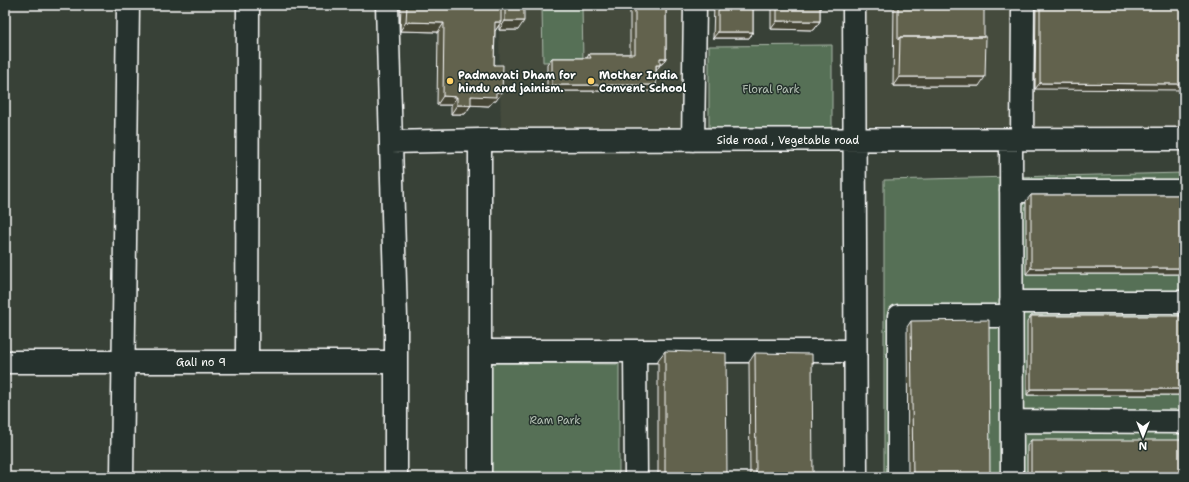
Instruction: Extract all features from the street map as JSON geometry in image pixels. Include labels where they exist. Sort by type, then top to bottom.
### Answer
[{"type":"street","points":[[122,477],[128,5]]},
{"type":"street","points":[[246,362],[248,5]]},
{"type":"street","points":[[387,5],[396,318],[396,477]]},
{"type":"street","points":[[693,140],[695,5]]},
{"type":"street","points":[[854,5],[856,477]]},
{"type":"street","points":[[1012,477],[1011,191],[1016,139],[1023,5]]},
{"type":"street","name":"Side road , Vegetable road","points":[[391,142],[480,140],[1184,139]]},
{"type":"street","points":[[480,140],[480,477]]},
{"type":"street","points":[[1011,191],[1184,191]]},
{"type":"street","points":[[899,477],[899,316],[1011,309],[1184,302]]},
{"type":"street","points":[[480,351],[856,351]]},
{"type":"street","points":[[635,351],[636,477]]},
{"type":"street","name":"Gali no 9","points":[[5,362],[396,362]]},
{"type":"street","points":[[1012,421],[1184,422]]},
{"type":"shaded area","name":"Mother India Convent School","points":[[500,5],[683,5],[682,132],[501,132]]},
{"type":"shaded area","points":[[864,5],[1184,5],[1184,128],[863,126]]},
{"type":"green space","points":[[582,6],[583,61],[543,62],[542,7]]},
{"type":"green space","name":"Floral Park","points":[[832,45],[832,132],[709,132],[709,46]]},
{"type":"green space","points":[[1184,173],[1184,477],[884,477],[884,180]]},
{"type":"green space","name":"Ram Park","points":[[491,363],[619,364],[619,477],[491,477]]},
{"type":"building","points":[[407,5],[501,5],[501,22],[495,22],[494,65],[503,65],[502,92],[496,92],[496,97],[471,96],[471,105],[457,105],[457,97],[443,96],[444,23],[406,22]]},
{"type":"building","points":[[505,5],[524,5],[524,21],[505,21]]},
{"type":"building","points":[[635,5],[666,5],[666,58],[660,58],[660,65],[656,65],[656,85],[552,85],[552,58],[591,58],[589,54],[635,54]]},
{"type":"building","points":[[718,5],[753,5],[753,32],[718,32]]},
{"type":"building","points":[[777,5],[820,5],[820,21],[777,21]]},
{"type":"building","points":[[898,5],[984,5],[984,37],[900,37],[898,40]]},
{"type":"building","points":[[1040,5],[1184,5],[1184,84],[1040,83]]},
{"type":"building","points":[[900,37],[986,37],[985,77],[899,77]]},
{"type":"building","points":[[1031,195],[1184,195],[1184,268],[1031,268]]},
{"type":"building","points":[[1031,316],[1184,316],[1184,389],[1031,389]]},
{"type":"building","points":[[989,320],[990,477],[913,477],[911,321]]},
{"type":"building","points":[[665,351],[726,353],[727,477],[665,477]]},
{"type":"building","points":[[755,353],[812,354],[813,477],[756,477]]},
{"type":"building","points":[[1031,440],[1184,440],[1184,477],[1031,477]]},
{"type":"place","name":"Padmavati Dham for hindu and jainism.","points":[[450,81]]},
{"type":"place","name":"Mother India Convent School","points":[[591,81]]}]
